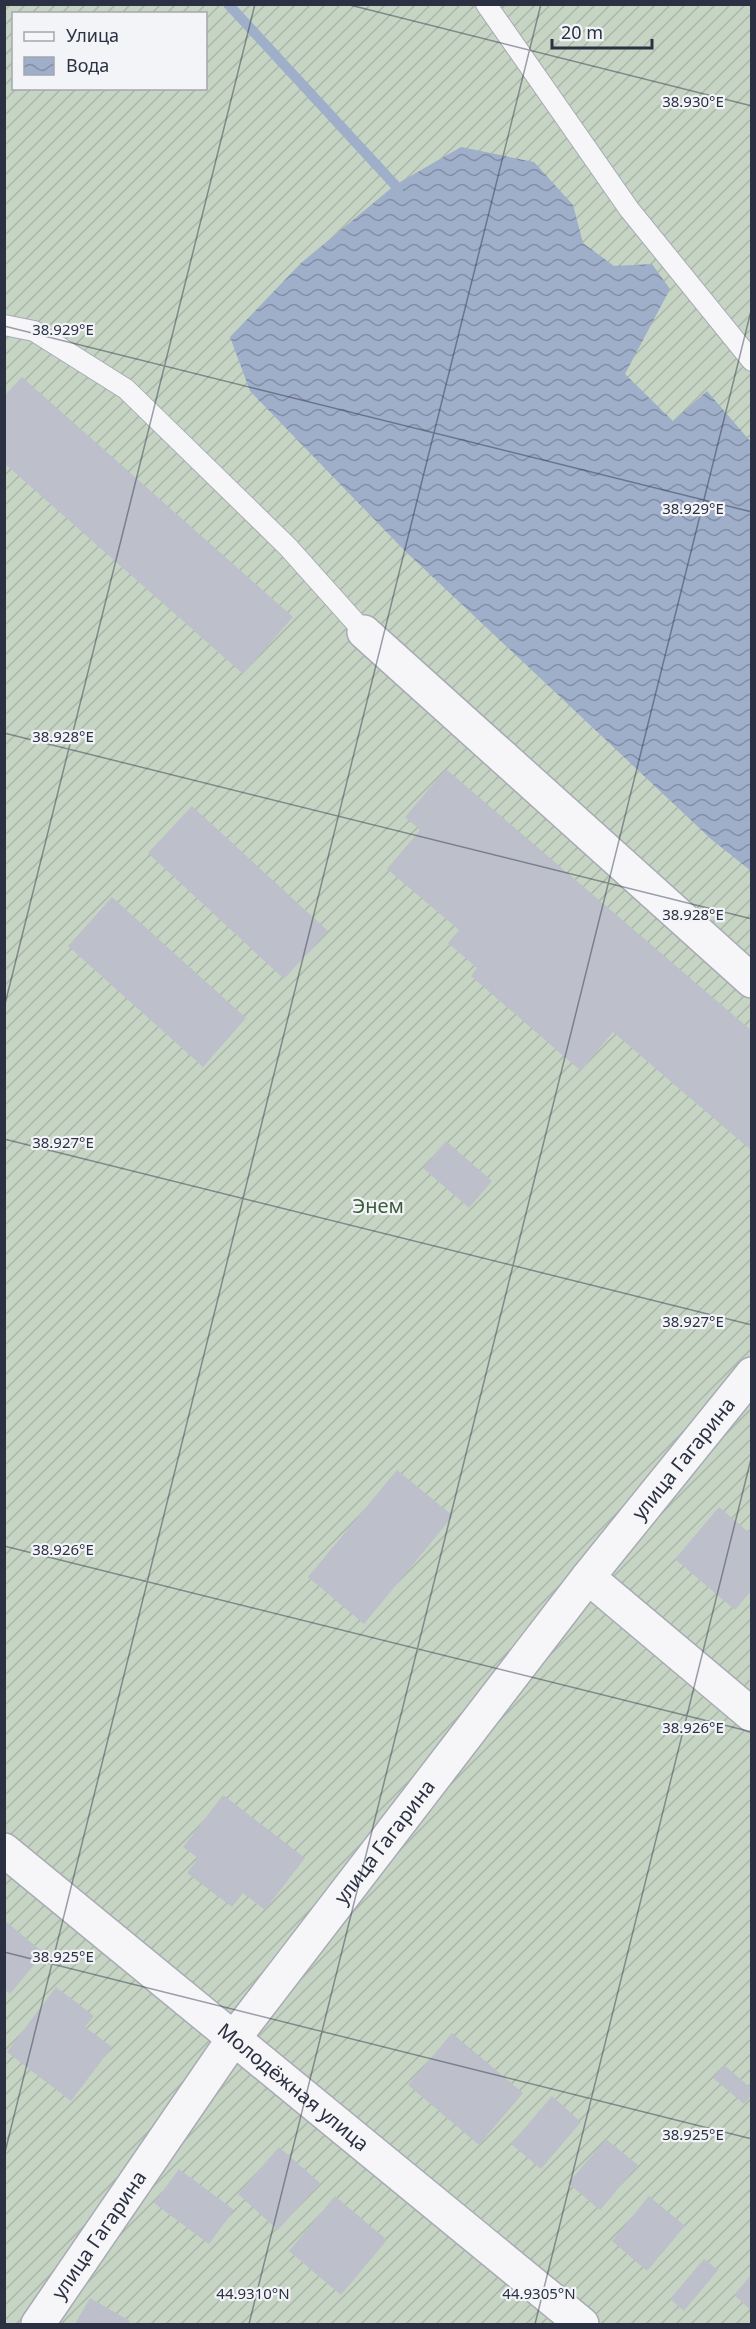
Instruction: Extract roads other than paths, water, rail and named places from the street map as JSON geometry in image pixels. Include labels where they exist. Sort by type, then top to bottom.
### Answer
[{"type":"street","points":[[364,632],[752,981]]},
{"type":"street","name":"улица Гагарина","points":[[38,2325],[234,2038],[588,1577],[752,1374]]},
{"type":"street","points":[[588,1577],[752,1715]]},
{"type":"street","name":"Молодёжная улица","points":[[4,1850],[582,2325]]},
{"type":"lane","points":[[486,4],[629,209],[752,361]]},
{"type":"lane","points":[[4,325],[34,331],[126,388],[288,548],[364,632]]},
{"type":"water","points":[[461,147],[534,162],[573,205],[583,243],[614,266],[652,264],[670,289],[625,374],[673,421],[707,391],[751,442],[751,871],[711,839],[403,549],[250,391],[230,337],[301,263],[395,185]]},
{"type":"waterway","points":[[228,4],[395,185],[401,198]]},
{"type":"park label","name":"Энем","points":[[378,1206]]}]
